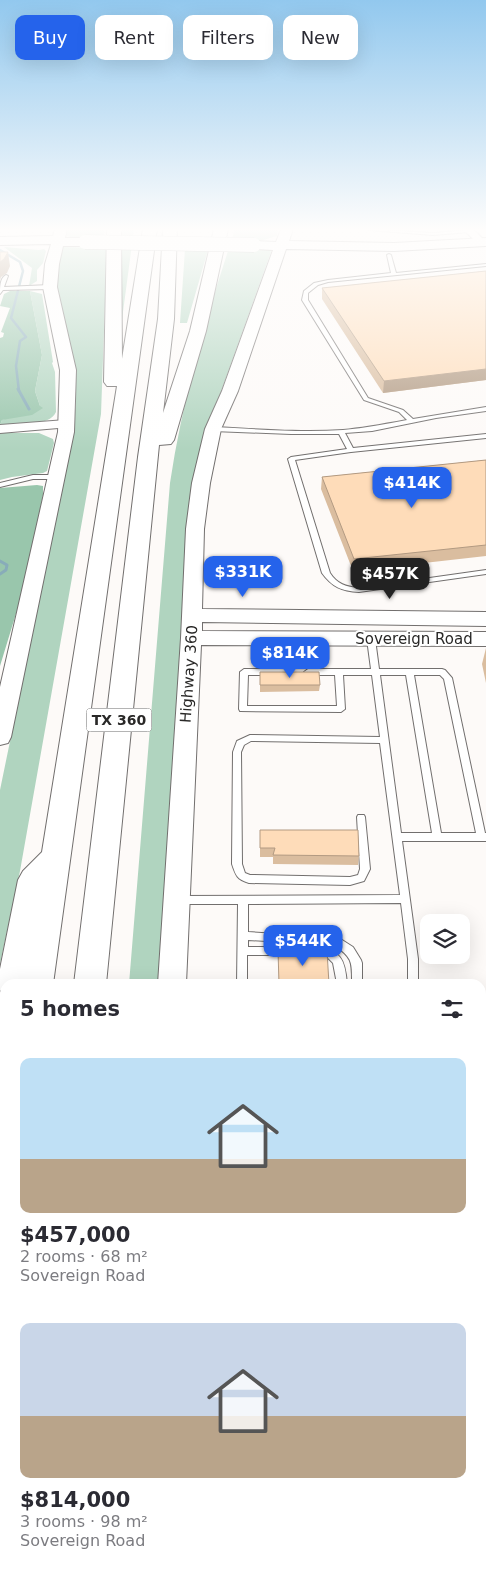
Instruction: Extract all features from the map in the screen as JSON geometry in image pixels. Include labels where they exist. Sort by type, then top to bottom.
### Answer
[{"type":"highway","points":[[113,303],[111,413],[121,429]]},
{"type":"highway","name":"TX 360","points":[[38,979],[139,303]]},
{"type":"highway","name":"TX 360","points":[[91,979],[148,457],[167,303]]},
{"type":"highway","points":[[148,457],[163,441],[198,332],[205,303]]},
{"type":"highway","points":[[14,979],[33,880],[56,857]]},
{"type":"main road","points":[[0,737],[58,477],[66,428],[68,370],[53,303]]},
{"type":"main road","name":"Highway 360","points":[[172,979],[191,638],[195,529],[201,483],[213,429],[230,391],[260,303]]},
{"type":"main road","name":"Sovereign Road","points":[[192,615],[486,619]]},
{"type":"main road","name":"Sovereign Road","points":[[191,638],[486,639]]},
{"type":"street","points":[[0,428],[20,431],[66,428]]},
{"type":"lane","points":[[307,303],[366,399],[401,411],[412,421]]},
{"type":"lane","points":[[213,429],[341,432],[372,429],[486,409]]},
{"type":"lane","points":[[341,432],[351,450]]},
{"type":"lane","points":[[486,436],[351,450],[291,459],[326,573],[332,583],[343,589],[359,590],[486,572]]},
{"type":"lane","points":[[0,485],[33,477],[58,477]]},
{"type":"lane","points":[[282,638],[283,672]]},
{"type":"lane","points":[[371,638],[413,959],[413,979]]},
{"type":"lane","points":[[409,671],[437,837]]},
{"type":"lane","points":[[292,672],[244,672],[243,708],[342,709],[339,672]]},
{"type":"lane","points":[[302,672],[442,672],[448,678],[484,837],[397,837]]},
{"type":"lane","points":[[361,817],[365,869],[361,878],[350,882],[249,878],[241,874],[237,864],[237,752],[240,743],[250,738],[384,740]]},
{"type":"lane","points":[[176,900],[405,899]]},
{"type":"lane","points":[[242,979],[243,900]]},
{"type":"lane","points":[[244,936],[336,941],[349,950],[356,964],[357,979]]},
{"type":"lane","points":[[242,950],[324,952],[336,957],[340,965],[341,979]]},
{"type":"green space","points":[[1,303],[32,303],[42,355],[35,391],[40,406],[43,408],[32,415],[2,420],[0,425],[0,338],[3,337],[4,333],[1,332],[10,308],[0,306]]},
{"type":"green space","points":[[32,303],[43,303],[55,372],[56,412],[52,417],[40,422],[0,425],[2,420],[40,406],[35,391],[42,355]]},
{"type":"green space","points":[[59,303],[105,303],[101,414],[20,871],[0,964],[0,790],[71,445],[76,402],[75,379]]},
{"type":"green space","points":[[120,303],[124,303],[121,327]]},
{"type":"green space","points":[[181,303],[193,303],[187,323],[180,323]]},
{"type":"green space","points":[[212,303],[253,303],[208,428],[160,979],[129,979],[170,483],[194,366]]},
{"type":"green space","points":[[0,433],[39,433],[53,439],[54,443],[47,471],[0,480]]},
{"type":"green space","points":[[43,486],[43,495],[22,594],[0,666],[0,488]]},
{"type":"building","points":[[332,303],[486,303],[486,369],[384,381]]},
{"type":"building","points":[[486,460],[486,545],[354,559],[322,477]]},
{"type":"building","points":[[260,672],[319,672],[320,685],[260,685]]},
{"type":"building","points":[[260,830],[358,830],[359,856],[273,855],[275,848],[260,848]]},
{"type":"building","points":[[278,950],[327,951],[329,979],[279,979]]},
{"type":"waterway","points":[[15,303],[11,318],[26,337],[20,341],[16,366],[19,391]]},
{"type":"waterway","points":[[19,391],[29,409]]},
{"type":"waterway","points":[[0,561],[7,565],[6,570],[0,574]]}]
